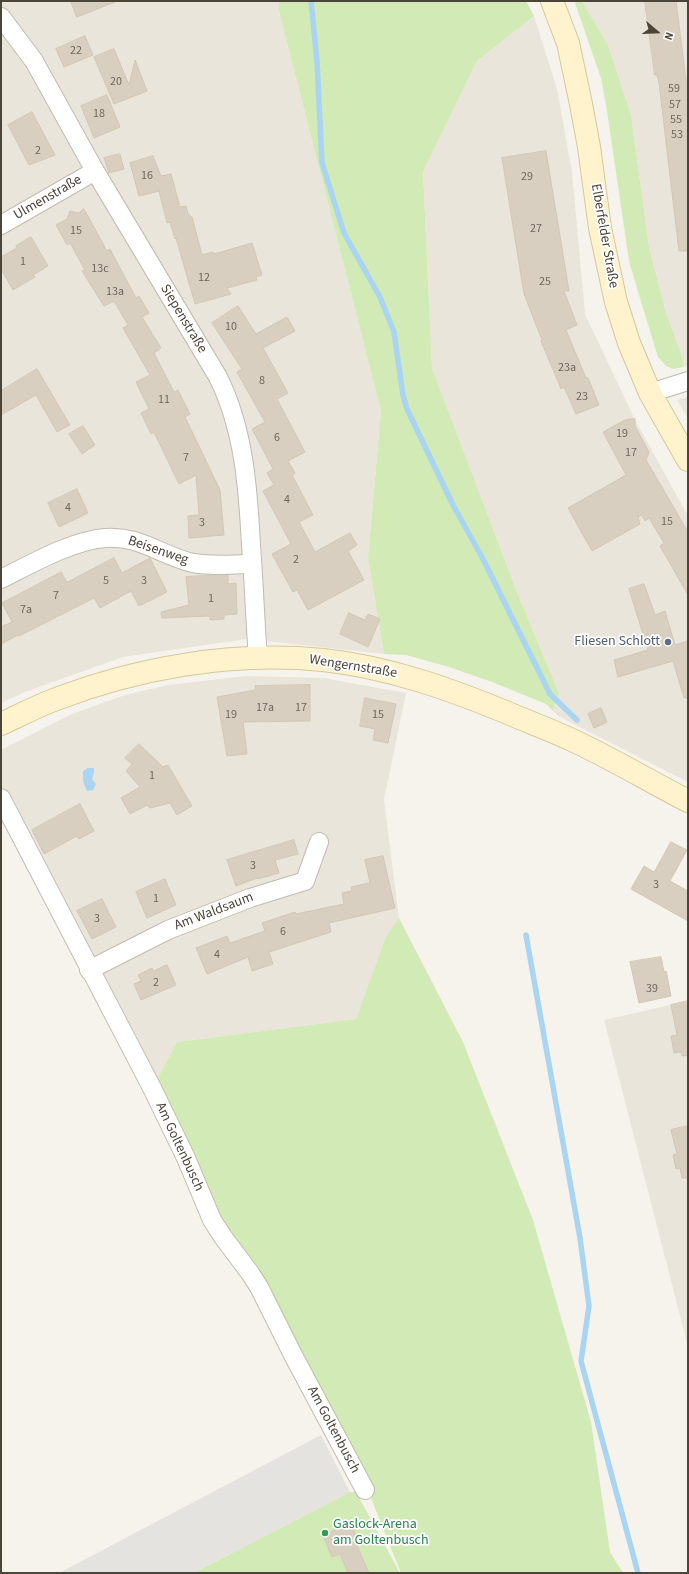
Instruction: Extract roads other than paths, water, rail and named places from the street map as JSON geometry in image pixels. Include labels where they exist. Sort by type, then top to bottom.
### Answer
[{"type":"main road","name":"Elberfelder Straße","points":[[552,1],[568,43],[581,104],[589,147],[600,228],[616,302],[629,343],[650,393],[688,460]]},
{"type":"main road","name":"Wengernstraße","points":[[1,724],[76,692],[127,677],[177,666],[216,660],[258,658],[323,660],[351,664],[404,676],[446,688],[573,740],[688,801]]},
{"type":"street","name":"Siepenstraße","points":[[1,17],[34,61],[95,171],[218,377],[226,393],[235,422],[243,459],[250,522],[258,658]]},
{"type":"street","name":"Ulmenstraße","points":[[1,225],[95,171]]},
{"type":"street","points":[[650,393],[688,382]]},
{"type":"street","name":"Beisenweg","points":[[1,579],[61,550],[91,540],[104,538],[130,539],[168,555],[200,564],[252,564]]},
{"type":"street","name":"Am Goltenbusch","points":[[1,798],[176,1137],[212,1220],[259,1288],[300,1370],[365,1490]]},
{"type":"street","name":"Am Waldsaum","points":[[89,970],[168,930],[250,898],[305,881],[319,842]]},
{"type":"water","points":[[88,768],[94,768],[92,779],[96,784],[93,790],[87,791],[83,781],[83,771]]},
{"type":"waterway","points":[[311,1],[317,61],[322,163],[344,233],[380,297],[394,332],[403,395],[407,409],[453,505],[483,559],[550,694],[577,720]]},
{"type":"waterway","points":[[526,935],[580,1238],[589,1306],[581,1361],[638,1573]]},
{"type":"place","name":"Fliesen Schlott","points":[[668,642]]},
{"type":"place","name":"Gaslock-Arena am Goltenbusch","points":[[325,1533]]}]
